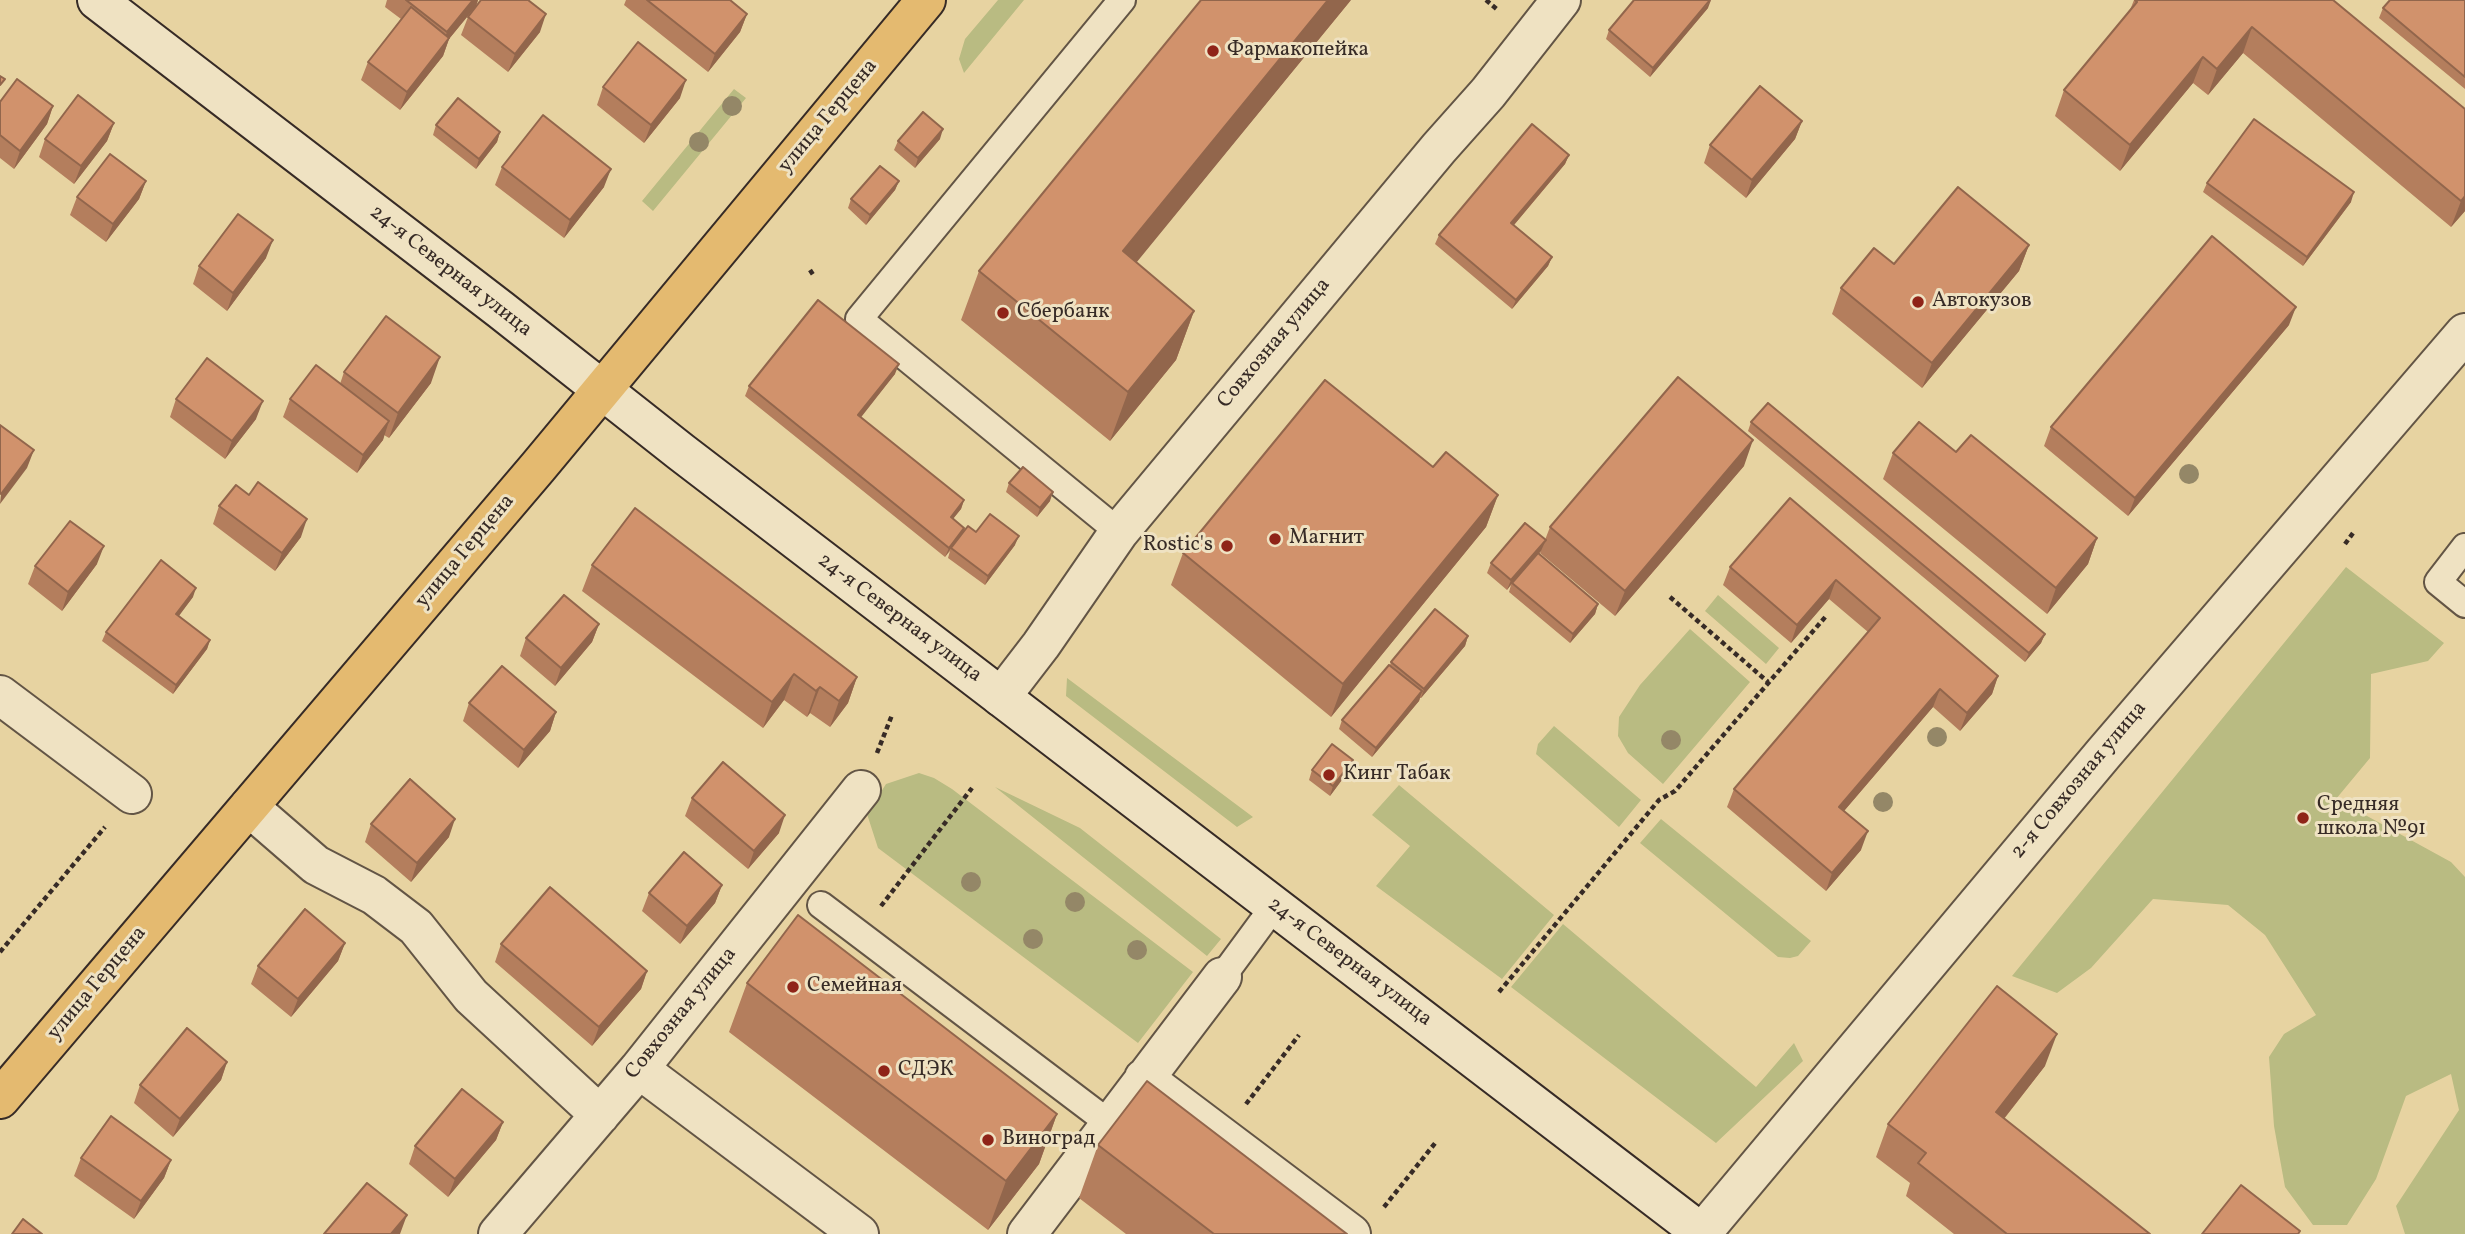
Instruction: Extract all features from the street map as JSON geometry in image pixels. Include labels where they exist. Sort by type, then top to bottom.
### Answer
[{"type":"main road","name":"улица Герцена","points":[[0,1099],[602,390],[926,0]]},
{"type":"street","name":"24-я Северная улица","points":[[97,0],[1702,1234]]},
{"type":"street","name":"Совхозная улица","points":[[1001,697],[1041,645],[1119,532],[1439,148],[1488,93],[1561,0]]},
{"type":"street","name":"2-я Совхозная улица","points":[[1702,1234],[2104,753],[2465,333]]},
{"type":"street","points":[[0,695],[132,794]]},
{"type":"street","name":"Совхозная улица","points":[[498,1234],[639,1069],[861,790]]},
{"type":"street","points":[[249,807],[316,865],[374,895],[416,927],[471,996],[600,1115]]},
{"type":"street","points":[[1027,1234],[1222,976]]},
{"type":"street","points":[[639,1069],[859,1234]]},
{"type":"street","points":[[1144,1078],[1222,1136],[1365,1224]]},
{"type":"lane","points":[[1119,532],[859,319],[1122,0]]},
{"type":"lane","points":[[2465,547],[2438,582],[2465,604]]},
{"type":"lane","points":[[821,905],[1109,1123]]},
{"type":"lane","points":[[1222,976],[1275,905]]},
{"type":"path","points":[[810,270],[814,276]]},
{"type":"path","points":[[1670,597],[1768,682]]},
{"type":"path","points":[[1499,992],[1659,800],[1675,791],[1827,615]]},
{"type":"path","points":[[859,934],[972,788]]},
{"type":"path","points":[[0,953],[132,794]]},
{"type":"path","points":[[1222,1136],[1299,1035]]},
{"type":"path","points":[[1365,1224],[1436,1142]]},
{"type":"green space","points":[[998,0],[1024,0],[964,73],[959,59],[965,39]]},
{"type":"green space","points":[[734,89],[746,98],[653,211],[642,201]]},
{"type":"green space","points":[[2346,567],[2444,643],[2428,661],[2371,674],[2370,758],[2336,799],[2451,862],[2465,877],[2465,1234],[2405,1234],[2396,1206],[2459,1110],[2451,1074],[2406,1096],[2376,1179],[2347,1225],[2313,1225],[2285,1187],[2274,1126],[2269,1057],[2284,1034],[2316,1015],[2265,935],[2228,905],[2153,899],[2091,968],[2057,993],[2012,976]]},
{"type":"green space","points":[[1718,595],[1779,648],[1766,664],[1705,611]]},
{"type":"green space","points":[[1690,629],[1750,682],[1663,784],[1628,753],[1618,736],[1619,717],[1640,685]]},
{"type":"green space","points":[[1067,678],[1253,817],[1237,827],[1066,696]]},
{"type":"green space","points":[[1554,726],[1641,800],[1619,827],[1536,754],[1538,744]]},
{"type":"green space","points":[[919,773],[952,789],[1193,972],[1138,1043],[878,848],[867,814],[886,784]]},
{"type":"green space","points":[[1399,785],[1554,915],[1502,979],[1376,886],[1410,846],[1372,815]]},
{"type":"green space","points":[[995,787],[1080,828],[1221,939],[1207,956]]},
{"type":"green space","points":[[1661,819],[1811,941],[1798,956],[1778,957],[1640,843]]},
{"type":"green space","points":[[1563,924],[1756,1087],[1794,1043],[1803,1061],[1716,1143],[1511,987]]},
{"type":"building","points":[[406,0],[473,0],[447,32]]},
{"type":"building","points":[[481,0],[528,0],[546,14],[515,54],[468,17]]},
{"type":"building","points":[[647,0],[730,0],[747,14],[715,54]]},
{"type":"building","points":[[1201,0],[1328,0],[1123,251],[1194,311],[1128,392],[979,271]]},
{"type":"building","points":[[1634,0],[1710,0],[1653,68],[1609,30]]},
{"type":"building","points":[[2135,0],[2333,0],[2465,109],[2465,196],[2461,201],[2252,27],[2217,69],[2203,57],[2130,145],[2064,90],[2137,2]]},
{"type":"building","points":[[2390,0],[2465,0],[2465,77],[2383,8]]},
{"type":"building","points":[[411,7],[449,38],[407,92],[368,62]]},
{"type":"building","points":[[638,42],[686,80],[651,125],[603,87]]},
{"type":"building","points":[[17,79],[53,106],[20,151],[0,135],[0,102]]},
{"type":"building","points":[[1760,86],[1802,121],[1752,180],[1710,145]]},
{"type":"building","points":[[78,95],[114,123],[81,166],[45,139]]},
{"type":"building","points":[[458,98],[500,132],[479,159],[436,125]]},
{"type":"building","points":[[923,112],[943,129],[918,158],[898,141]]},
{"type":"building","points":[[543,115],[611,169],[570,220],[502,167]]},
{"type":"building","points":[[2254,119],[2354,192],[2307,257],[2207,183]]},
{"type":"building","points":[[1532,124],[1569,155],[1511,223],[1552,257],[1516,300],[1439,235]]},
{"type":"building","points":[[110,154],[146,181],[113,224],[77,197]]},
{"type":"building","points":[[880,166],[899,181],[870,215],[851,199]]},
{"type":"building","name":"Автокузов","points":[[1958,187],[2029,245],[1932,363],[1841,288],[1874,248],[1894,264]]},
{"type":"building","points":[[238,214],[273,240],[233,293],[199,266]]},
{"type":"building","points":[[2212,236],[2296,307],[2135,498],[2051,427]]},
{"type":"building","points":[[818,300],[899,364],[858,415],[964,500],[951,517],[964,528],[949,548],[749,386]]},
{"type":"building","points":[[386,316],[440,357],[398,413],[344,372]]},
{"type":"building","points":[[207,358],[263,401],[232,441],[176,399]]},
{"type":"building","points":[[316,365],[389,421],[363,455],[290,399]]},
{"type":"building","points":[[1678,377],[1753,440],[1625,591],[1550,527]]},
{"type":"building","points":[[1325,380],[1433,467],[1446,452],[1498,495],[1343,684],[1183,553]]},
{"type":"building","points":[[1768,403],[2045,634],[2029,653],[1751,422]]},
{"type":"building","points":[[1919,422],[1956,452],[1971,435],[2097,538],[2056,588],[1893,453]]},
{"type":"building","points":[[0,425],[34,450],[1,494],[0,493]]},
{"type":"building","points":[[1023,467],[1053,492],[1040,508],[1009,483]]},
{"type":"building","points":[[258,482],[307,519],[282,553],[219,506],[236,485],[249,495]]},
{"type":"building","points":[[1790,498],[1998,676],[1967,713],[1940,689],[1839,807],[1868,831],[1832,873],[1734,789],[1880,618],[1836,580],[1797,625],[1730,567]]},
{"type":"building","points":[[635,508],[857,677],[839,701],[820,687],[816,691],[794,674],[772,702],[592,565]]},
{"type":"building","points":[[990,514],[1019,536],[988,576],[951,548],[968,526],[976,532]]},
{"type":"building","points":[[70,521],[104,546],[68,592],[35,566]]},
{"type":"building","points":[[1525,523],[1546,540],[1511,580],[1491,563]]},
{"type":"building","points":[[1538,553],[1598,604],[1573,634],[1512,583]]},
{"type":"building","points":[[161,560],[196,588],[176,614],[210,640],[176,685],[106,632]]},
{"type":"building","points":[[564,595],[599,624],[561,668],[526,638]]},
{"type":"building","points":[[1435,609],[1468,636],[1424,689],[1391,662]]},
{"type":"building","points":[[1389,665],[1422,691],[1376,748],[1342,720]]},
{"type":"building","points":[[502,666],[556,712],[524,750],[469,703]]},
{"type":"building","name":"Кинг Табак","points":[[1332,744],[1353,760],[1333,786],[1312,770]]},
{"type":"building","points":[[723,762],[785,815],[754,851],[692,798]]},
{"type":"building","points":[[410,779],[455,819],[417,863],[371,824]]},
{"type":"building","points":[[684,852],[722,885],[687,926],[649,893]]},
{"type":"building","points":[[550,887],[647,971],[599,1027],[501,944]]},
{"type":"building","points":[[305,909],[345,943],[298,999],[258,966]]},
{"type":"building","points":[[798,915],[1057,1114],[1006,1181],[747,983]]},
{"type":"building","points":[[1997,986],[2057,1034],[1996,1112],[2150,1234],[2007,1234],[1918,1163],[1926,1153],[1888,1124]]},
{"type":"building","points":[[187,1028],[227,1062],[180,1119],[140,1085]]},
{"type":"building","points":[[1147,1081],[1347,1234],[1214,1234],[1098,1145]]},
{"type":"building","points":[[462,1089],[503,1122],[455,1179],[415,1146]]},
{"type":"building","points":[[111,1116],[171,1160],[141,1201],[81,1158]]},
{"type":"building","points":[[367,1183],[407,1215],[391,1234],[324,1234]]},
{"type":"building","points":[[2241,1185],[2300,1231],[2298,1234],[2202,1234]]},
{"type":"building","points":[[23,1219],[42,1234],[12,1234]]},
{"type":"place","name":"Фармакопейка","points":[[1213,51]]},
{"type":"place","name":"Автокузов","points":[[1918,302]]},
{"type":"place","name":"Сбербанк","points":[[1003,313]]},
{"type":"place","name":"Магнит","points":[[1275,539]]},
{"type":"place","name":"Rostic's","points":[[1227,546]]},
{"type":"place","name":"Кинг Табак","points":[[1329,775]]},
{"type":"place","name":"Средняя школа №91","points":[[2303,818]]},
{"type":"place","name":"Семейная","points":[[793,987]]},
{"type":"place","name":"СДЭК","points":[[884,1071]]},
{"type":"place","name":"Виноград","points":[[988,1140]]}]
